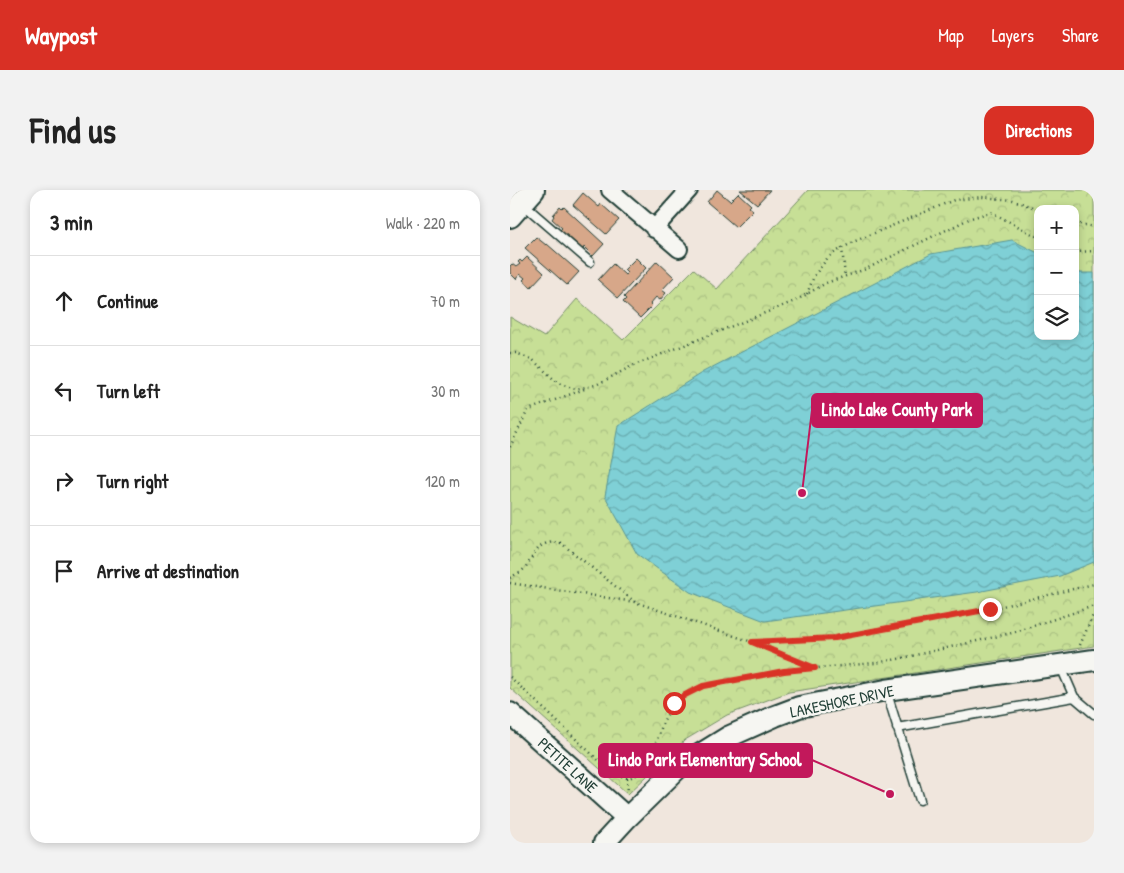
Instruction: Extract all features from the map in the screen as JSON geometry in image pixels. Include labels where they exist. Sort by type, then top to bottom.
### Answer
[{"type":"street","points":[[610,190],[679,249]]},
{"type":"street","points":[[654,229],[689,190]]},
{"type":"street","name":"LAKESHORE DRIVE","points":[[604,843],[678,768],[728,737],[759,722],[799,707],[886,690],[1094,660]]},
{"type":"street","name":"PETITE LANE","points":[[510,712],[627,818]]},
{"type":"lane","points":[[522,203],[590,262]]},
{"type":"lane","points":[[1060,665],[1074,696],[1094,714]]},
{"type":"lane","points":[[886,690],[920,800]]},
{"type":"lane","points":[[897,728],[1074,696]]},
{"type":"path","points":[[806,295],[814,276],[829,256],[853,242],[954,200],[982,197],[1012,200],[1034,208]]},
{"type":"path","points":[[510,447],[528,410],[596,385],[632,366],[796,301],[826,283],[866,269],[970,218],[991,212],[1034,235]]},
{"type":"path","points":[[1079,224],[1094,227]]},
{"type":"path","points":[[842,248],[845,276]]},
{"type":"path","points":[[1079,252],[1094,251]]},
{"type":"path","points":[[510,353],[516,353],[533,360],[558,383],[575,389],[596,385]]},
{"type":"path","points":[[510,578],[522,570],[540,546],[551,541],[561,543],[635,602]]},
{"type":"path","points":[[510,583],[635,602],[752,642],[815,668]]},
{"type":"path","points":[[752,642],[835,638],[990,609],[1094,584]]},
{"type":"path","points":[[510,677],[613,774],[627,778],[641,773],[648,765],[664,720],[674,703],[703,686],[784,671],[875,663],[898,659],[1012,633],[1094,606]]},
{"type":"path","points":[[1080,645],[1094,613]]},
{"type":"path","points":[[627,778],[628,794]]},
{"type":"green space","points":[[808,190],[1094,190],[1094,646],[789,692],[727,715],[685,740],[628,794],[510,688],[510,317],[544,337],[577,299],[623,340],[694,269],[717,289]]},
{"type":"water","points":[[1012,240],[1034,251],[1034,340],[1079,340],[1079,273],[1094,273],[1094,562],[1060,576],[977,592],[765,621],[690,592],[637,554],[605,496],[618,426],[703,372],[931,254]]},
{"type":"building","points":[[717,190],[730,201],[738,193],[751,205],[749,207],[753,210],[736,227],[707,202]]},
{"type":"building","points":[[740,190],[770,190],[757,204]]},
{"type":"building","points":[[583,193],[599,207],[601,204],[619,220],[606,234],[573,205]]},
{"type":"building","points":[[560,207],[562,209],[564,207],[604,244],[593,256],[584,247],[583,250],[569,237],[567,239],[559,231],[562,228],[552,219]]},
{"type":"building","points":[[536,237],[547,244],[579,272],[567,285],[525,248]]},
{"type":"building","points":[[527,257],[544,273],[531,287],[523,280],[525,278],[520,274],[516,279],[510,273],[510,266],[512,264],[516,267],[520,264],[518,262],[520,260],[522,262]]},
{"type":"building","points":[[636,258],[646,268],[618,298],[598,280],[613,264],[625,275],[627,273],[624,270]]},
{"type":"building","points":[[657,261],[674,277],[662,290],[666,293],[660,300],[656,297],[650,304],[652,306],[640,318],[623,302],[626,299],[624,297]]},
{"type":"place","name":"Lindo Lake County Park","points":[[802,493]]},
{"type":"place","name":"Lindo Park Elementary School","points":[[890,794]]},
{"type":"route","points":[[674,703],[703,686],[784,671],[815,668],[752,642],[835,638],[990,609]]}]
